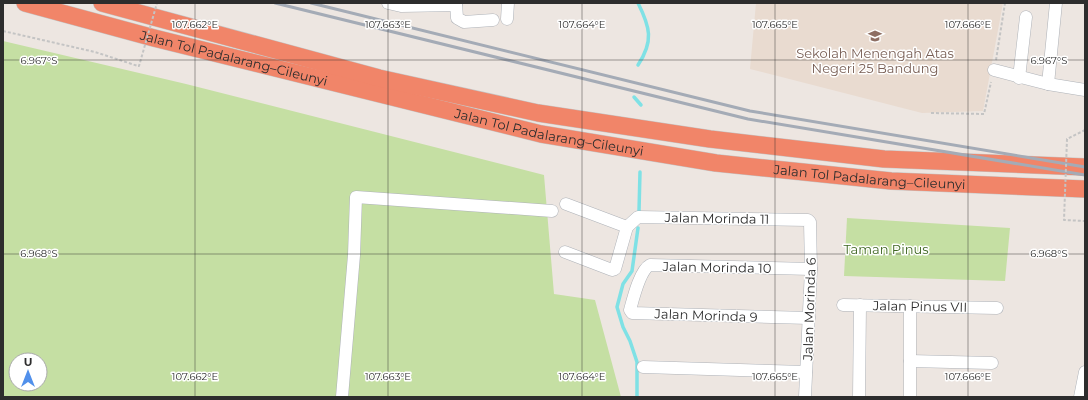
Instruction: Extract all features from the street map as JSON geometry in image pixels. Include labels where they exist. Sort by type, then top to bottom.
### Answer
[{"type":"highway","name":"Jalan Tol Padalarang–Cileunyi","points":[[25,3],[154,38],[541,134],[716,163],[891,181],[1085,189]]},
{"type":"highway","name":"Jalan Tol Padalarang–Cileunyi","points":[[102,3],[379,78],[538,113],[710,139],[884,158],[1085,167]]},
{"type":"street","points":[[388,3],[401,6],[456,4],[457,18],[464,22],[493,20]]},
{"type":"street","points":[[507,19],[508,3]]},
{"type":"street","points":[[1048,84],[1056,3]]},
{"type":"street","points":[[1019,78],[1026,17]]},
{"type":"street","points":[[994,70],[1019,78],[1085,90]]},
{"type":"street","points":[[342,397],[354,255],[356,197],[552,211]]},
{"type":"street","points":[[566,204],[627,227],[615,270],[566,252]]},
{"type":"street","name":"Jalan Morinda 11","points":[[627,227],[638,217],[808,220],[810,222]]},
{"type":"street","name":"Jalan Morinda 6","points":[[805,397],[809,318],[810,222]]},
{"type":"street","name":"Jalan Morinda 10","points":[[637,286],[647,267],[650,265],[810,269]]},
{"type":"street","name":"Jalan Morinda 9","points":[[637,286],[630,310],[632,313],[809,318]]},
{"type":"street","name":"Jalan Pinus VII","points":[[843,305],[997,308]]},
{"type":"street","points":[[859,397],[860,305]]},
{"type":"street","points":[[910,306],[910,397]]},
{"type":"street","points":[[910,361],[992,363]]},
{"type":"street","points":[[643,367],[806,372]]},
{"type":"street","points":[[1080,397],[1085,372]]},
{"type":"path","points":[[3,31],[95,52],[139,66],[157,3]]},
{"type":"path","points":[[931,113],[984,114],[994,70],[1005,3]]},
{"type":"path","points":[[1085,130],[1067,139],[1064,220],[1085,221]]},
{"type":"shaded area","name":"Sekolah Menengah Atas Negeri 25 Bandung","points":[[756,3],[1003,3],[983,111],[922,113],[750,69]]},
{"type":"green space","points":[[3,41],[186,84],[544,175],[554,294],[595,300],[621,397],[3,397]]},
{"type":"green space","name":"Taman Pinus","points":[[847,218],[1010,228],[1005,281],[844,276]]},
{"type":"waterway","points":[[638,3],[645,19],[648,41],[646,49],[638,65]]},
{"type":"waterway","points":[[634,97],[641,105]]},
{"type":"waterway","points":[[639,211],[640,172]]},
{"type":"waterway","points":[[637,397],[637,362],[617,307],[623,284],[632,271],[638,228]]},
{"type":"railway","points":[[275,3],[748,119],[1085,175]]},
{"type":"railway","points":[[311,3],[750,111],[1085,167]]},
{"type":"place","name":"Sekolah Menengah Atas Negeri 25 Bandung","points":[[875,36]]}]
